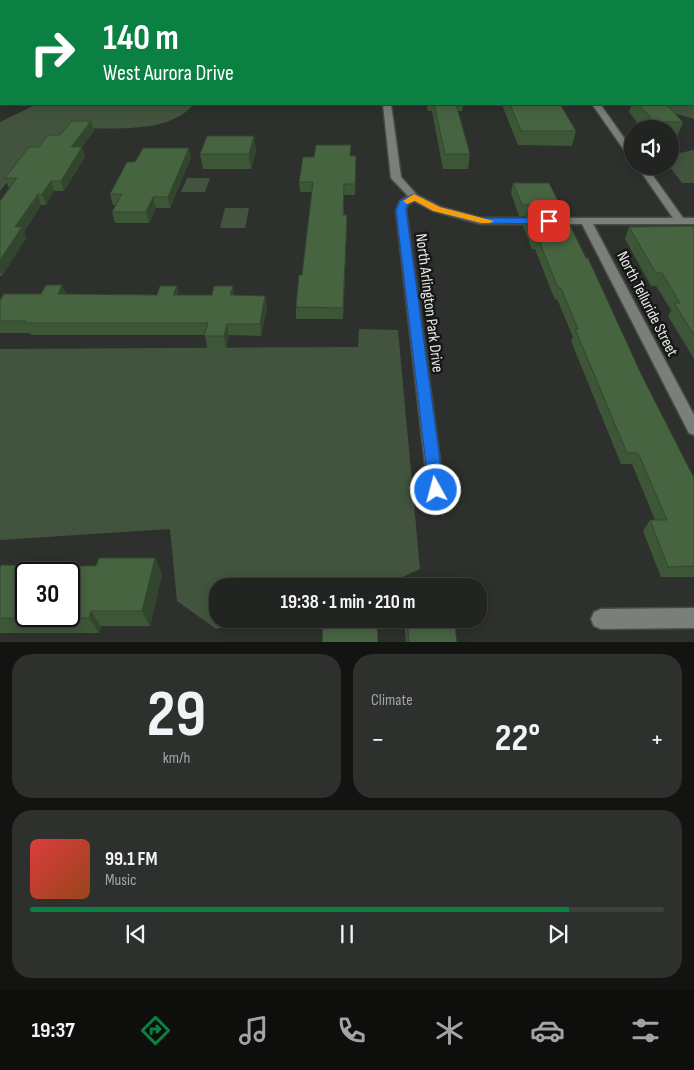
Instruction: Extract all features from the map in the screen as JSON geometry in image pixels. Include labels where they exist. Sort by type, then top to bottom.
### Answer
[{"type":"street","points":[[386,105],[396,178],[414,197],[437,209],[481,221],[694,221]]},
{"type":"street","points":[[597,105],[624,144]]},
{"type":"street","points":[[647,175],[680,221]]},
{"type":"street","name":"North Arlington Park Drive","points":[[414,197],[404,203],[401,210],[436,490]]},
{"type":"street","name":"North Telluride Street","points":[[586,221],[694,429]]},
{"type":"street","points":[[601,619],[694,618]]},
{"type":"green space","points":[[35,105],[193,105],[183,114],[169,121],[153,125],[136,128],[68,128],[60,137],[27,157],[0,191],[0,122]]},
{"type":"green space","points":[[645,105],[694,105],[694,119]]},
{"type":"green space","points":[[694,150],[694,183],[682,183],[676,175],[679,175],[679,153]]},
{"type":"green space","points":[[187,178],[210,178],[205,192],[181,192]]},
{"type":"green space","points":[[225,208],[249,208],[245,228],[220,228]]},
{"type":"green space","points":[[359,329],[398,330],[420,569],[400,578],[209,578],[209,624],[177,601],[170,529],[0,540],[0,349],[358,347]]},
{"type":"building","points":[[434,105],[456,105],[470,154],[445,154]]},
{"type":"building","points":[[510,105],[561,105],[576,131],[521,131]]},
{"type":"building","points":[[640,105],[667,105],[683,122],[679,122],[679,120],[652,120]]},
{"type":"building","points":[[72,121],[91,121],[71,147],[82,147],[61,181],[51,181],[42,194],[38,194],[15,227],[22,227],[0,260],[0,201],[17,178],[5,178],[29,147],[39,147],[48,135],[60,135]]},
{"type":"building","points":[[207,136],[254,136],[249,154],[200,154]]},
{"type":"building","points":[[316,145],[351,145],[350,156],[356,156],[355,184],[344,184],[343,215],[347,215],[343,308],[296,307],[299,275],[302,275],[313,182],[299,182],[303,157],[314,157]]},
{"type":"building","points":[[143,148],[189,148],[168,197],[153,197],[146,212],[112,212],[122,194],[110,194],[127,162],[135,162]]},
{"type":"building","points":[[513,183],[549,183],[560,205],[522,205]]},
{"type":"building","points":[[525,215],[565,215],[586,258],[588,258],[642,376],[694,478],[694,566],[668,567],[650,520],[667,520],[638,453],[627,453],[575,329],[578,329],[561,288],[558,288],[538,238],[535,238]]},
{"type":"building","points":[[694,226],[694,335],[674,303],[680,303],[662,273],[656,273],[629,227]]},
{"type":"building","points":[[46,285],[62,285],[58,294],[157,295],[160,286],[177,286],[173,295],[212,295],[214,286],[233,286],[230,295],[265,296],[260,324],[227,324],[224,336],[204,336],[208,323],[25,323],[26,321],[0,321],[0,300],[4,294],[41,294]]},
{"type":"building","points":[[99,558],[155,558],[142,611],[91,611],[89,618],[80,618],[80,566],[96,566]]},
{"type":"building","points":[[1,565],[15,565],[15,618],[0,618]]},
{"type":"building","points":[[323,628],[377,628],[378,642],[322,642]]},
{"type":"building","points":[[408,628],[455,628],[457,642],[409,642]]},
{"type":"slow traffic","points":[[407,201],[414,197],[437,209],[481,221],[490,221]]},
{"type":"route","points":[[436,490],[401,210],[404,203],[414,197],[437,209],[481,221],[549,221]]}]
